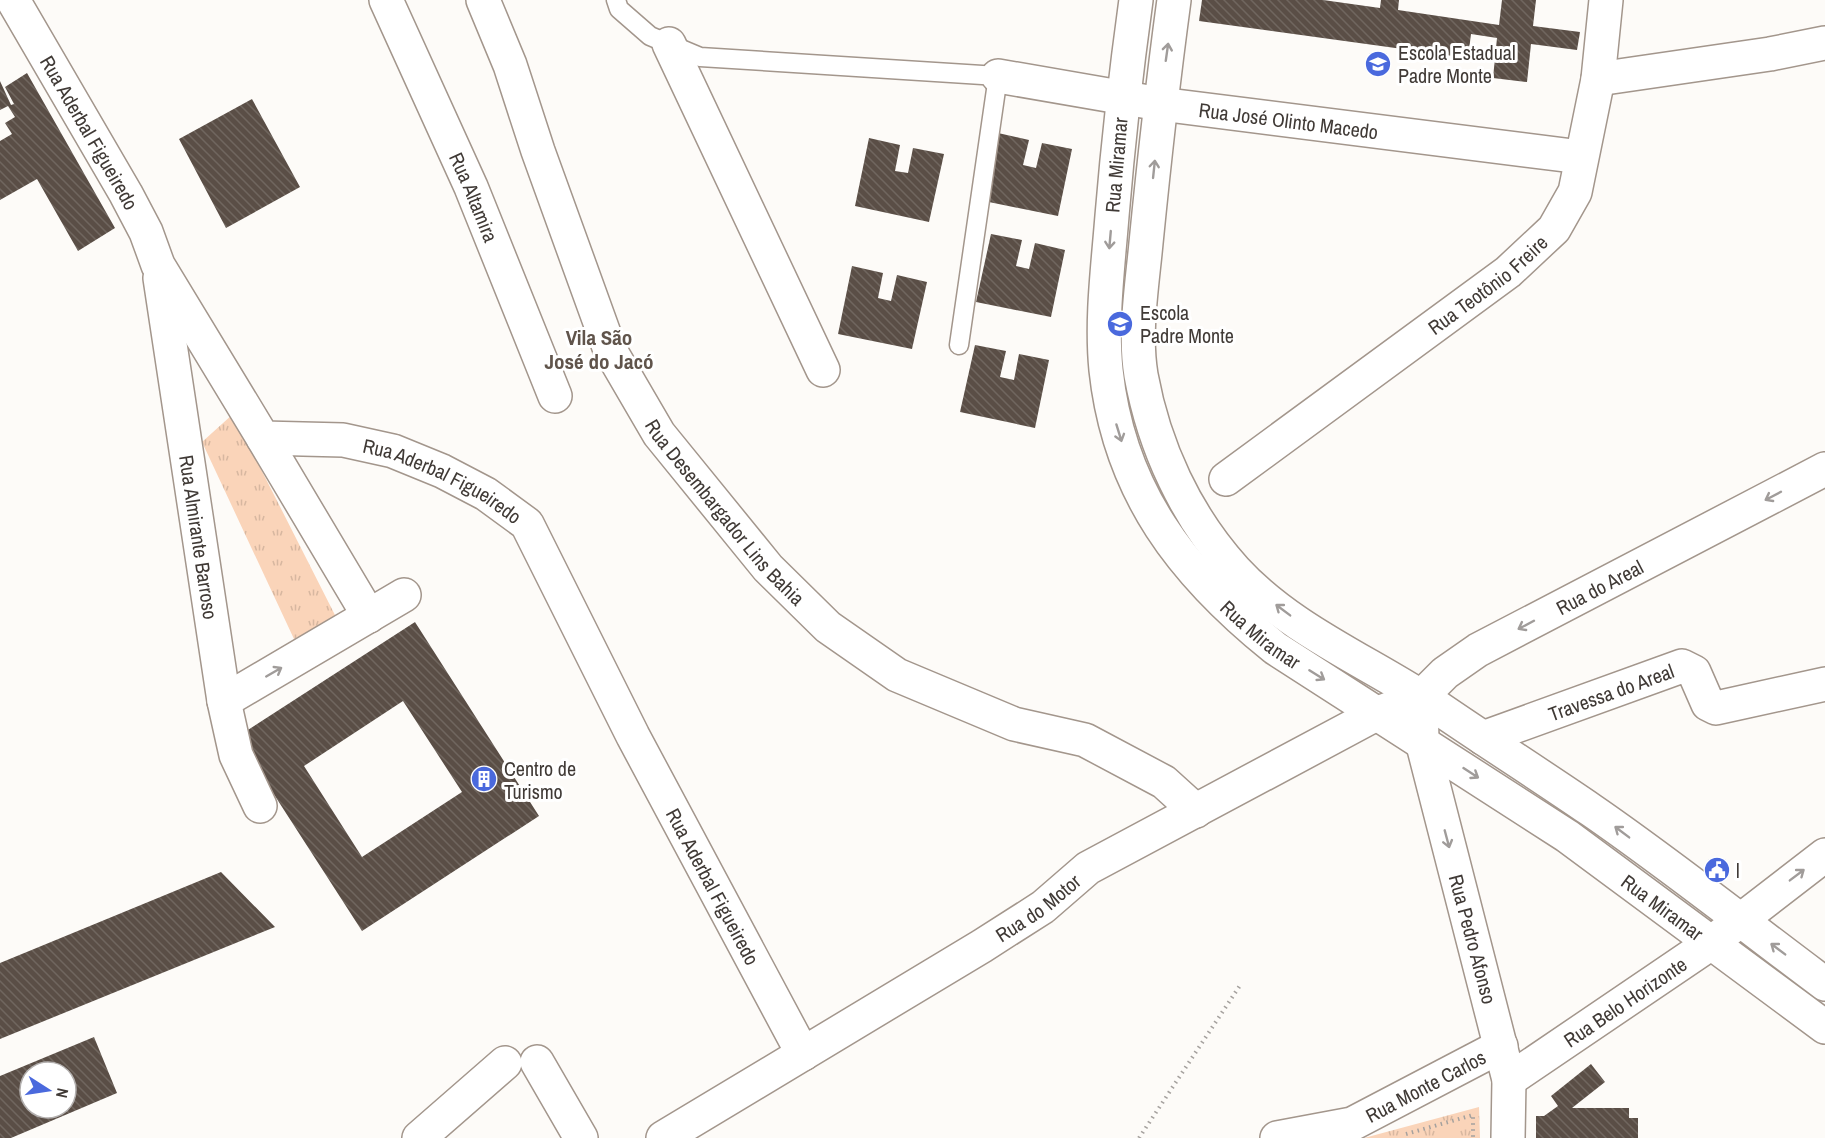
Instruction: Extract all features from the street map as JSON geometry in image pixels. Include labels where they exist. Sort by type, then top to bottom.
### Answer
[{"type":"street","name":"Rua Aderbal Figueiredo","points":[[13,0],[126,194],[146,232],[158,265],[263,438],[343,440],[393,452],[442,471],[486,494],[527,524],[638,746],[803,1054]]},
{"type":"street","name":"Rua Altamira","points":[[386,0],[471,187],[555,396]]},
{"type":"street","name":"Rua Desembargador Lins Bahia","points":[[483,0],[510,65],[538,151],[610,350],[659,435],[768,568],[828,627],[897,675],[1014,724],[1085,740],[1164,782],[1196,812]]},
{"type":"street","name":"Rua Miramar","points":[[1136,0],[1122,98],[1105,330],[1106,370],[1117,427],[1134,479],[1161,531],[1190,570],[1236,617],[1275,648],[1567,836],[1825,1027]]},
{"type":"street","name":"Rua Miramar","points":[[1174,0],[1160,104],[1140,309],[1141,373],[1155,431],[1176,484],[1203,529],[1236,571],[1281,609],[1331,645],[1421,697],[1594,811],[1825,984]]},
{"type":"street","name":"Rua Teotônio Freire","points":[[1226,479],[1508,272],[1554,229],[1575,192],[1598,79],[1606,0]]},
{"type":"street","points":[[1598,79],[1770,54],[1825,43]]},
{"type":"street","points":[[669,44],[823,370]]},
{"type":"street","name":"Rua José Olinto Macedo","points":[[998,76],[1160,104],[1581,157]]},
{"type":"street","name":"Rua Almirante Barroso","points":[[158,265],[224,701],[236,755],[260,806]]},
{"type":"street","points":[[263,438],[369,616]]},
{"type":"street","name":"Rua do Areal","points":[[1421,697],[1445,673],[1478,650],[1825,469]]},
{"type":"street","points":[[224,701],[404,595]]},
{"type":"street","name":"Travessa do Areal","points":[[1483,738],[1682,666],[1694,672],[1708,704],[1716,708],[1825,684]]},
{"type":"street","name":"Rua do Motor","points":[[663,1138],[1033,914],[1088,868],[1378,713],[1421,697]]},
{"type":"street","points":[[1421,697],[1422,741]]},
{"type":"street","name":"Rua Pedro Afonso","points":[[1422,741],[1502,1046],[1509,1080],[1508,1138]]},
{"type":"street","name":"Rua Belo Horizonte","points":[[1509,1080],[1711,943],[1739,919],[1825,855]]},
{"type":"street","name":"Rua Monte Carlos","points":[[1277,1138],[1352,1131],[1502,1046]]},
{"type":"street","points":[[537,1062],[581,1138]]},
{"type":"street","points":[[419,1138],[505,1063]]},
{"type":"lane","points":[[616,0],[619,9],[650,36],[700,57],[998,76],[959,345]]},
{"type":"path","points":[[1139,1138],[1241,984]]},
{"type":"path","points":[[1396,1137],[1473,1115],[1473,1138]]},
{"type":"green space","points":[[233,414],[337,619],[294,639],[202,442]]},
{"type":"green space","points":[[1479,1107],[1480,1138],[1364,1138]]},
{"type":"building","points":[[1202,0],[1323,0],[1380,8],[1381,0],[1399,0],[1398,10],[1499,25],[1502,0],[1536,0],[1533,26],[1580,32],[1577,50],[1531,44],[1527,82],[1493,78],[1497,38],[1471,34],[1468,58],[1199,21]]},
{"type":"building","points":[[27,73],[115,228],[78,251],[37,179],[0,200],[0,141],[12,134],[5,123],[15,117],[8,106],[0,110],[0,81],[11,105],[14,104],[5,87]]},
{"type":"building","points":[[252,99],[300,187],[226,228],[179,139]]},
{"type":"building","points":[[998,133],[1029,140],[1023,165],[1036,168],[1042,143],[1072,149],[1058,216],[984,201]]},
{"type":"building","points":[[869,138],[900,145],[895,171],[908,173],[913,148],[944,154],[929,222],[855,206]]},
{"type":"building","points":[[991,234],[1022,240],[1016,266],[1029,269],[1035,243],[1065,250],[1051,317],[976,302]]},
{"type":"building","points":[[852,266],[883,273],[878,298],[891,301],[897,275],[927,282],[912,349],[838,334]]},
{"type":"building","points":[[975,345],[1006,351],[1000,377],[1014,380],[1019,354],[1049,360],[1035,428],[960,412]]},
{"type":"building","name":"Centro de Turismo","points":[[415,622],[539,816],[362,931],[237,737]],"holes":[[[403,701],[462,792],[362,857],[304,766]]]},
{"type":"building","points":[[221,872],[275,927],[0,1039],[0,963]]},
{"type":"building","points":[[94,1037],[117,1093],[78,1110],[78,1060],[39,1060]]},
{"type":"building","points":[[1591,1064],[1605,1082],[1572,1108],[1629,1108],[1629,1118],[1638,1118],[1638,1138],[1536,1138],[1536,1116],[1544,1116],[1558,1106],[1551,1096]]},
{"type":"building","points":[[18,1069],[18,1120],[53,1120],[11,1138],[0,1138],[0,1076]]},
{"type":"place","name":"Escola Estadual Padre Monte","points":[[1378,64]]},
{"type":"place","name":"Escola Padre Monte","points":[[1120,324]]},
{"type":"place","name":"Centro de Turismo","points":[[484,779]]},
{"type":"place","name":"l","points":[[1717,870]]},
{"type":"district","name":"Vila São José do Jacó","points":[[599,349]]}]
